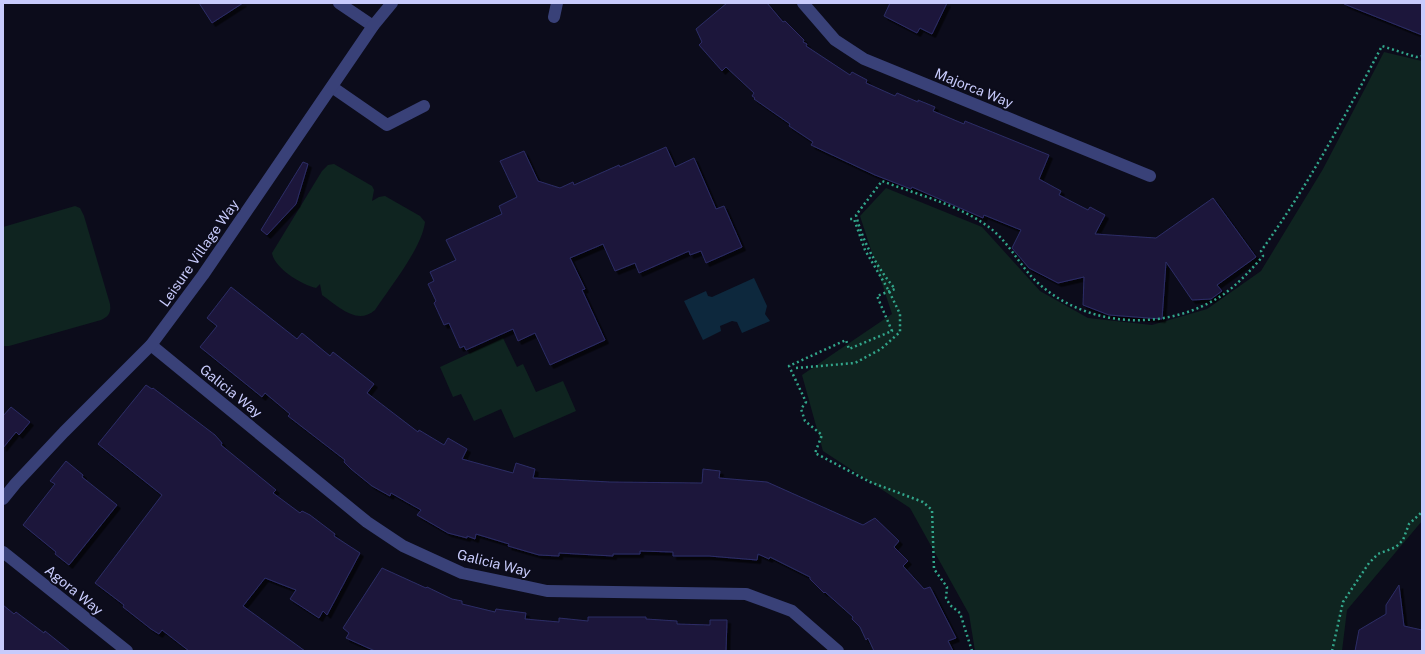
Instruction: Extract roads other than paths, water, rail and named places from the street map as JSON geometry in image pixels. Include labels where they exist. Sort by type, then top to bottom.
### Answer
[{"type":"street","points":[[339,3],[373,26]]},
{"type":"street","name":"Leisure Village Way","points":[[3,499],[64,432],[151,345],[203,275],[373,26],[392,3]]},
{"type":"street","points":[[554,17],[558,3]]},
{"type":"street","name":"Majorca Way","points":[[803,3],[836,40],[864,59],[1150,176]]},
{"type":"street","points":[[332,86],[387,125],[424,106]]},
{"type":"street","name":"Galicia Way","points":[[151,345],[366,522],[403,546],[456,570],[548,592],[746,594],[792,612],[838,651]]},
{"type":"street","name":"Agora Way","points":[[3,552],[127,651]]},
{"type":"water","points":[[754,278],[767,306],[765,314],[770,321],[742,333],[737,322],[732,321],[720,326],[721,331],[703,340],[684,301],[706,291],[708,296],[712,297]]}]
